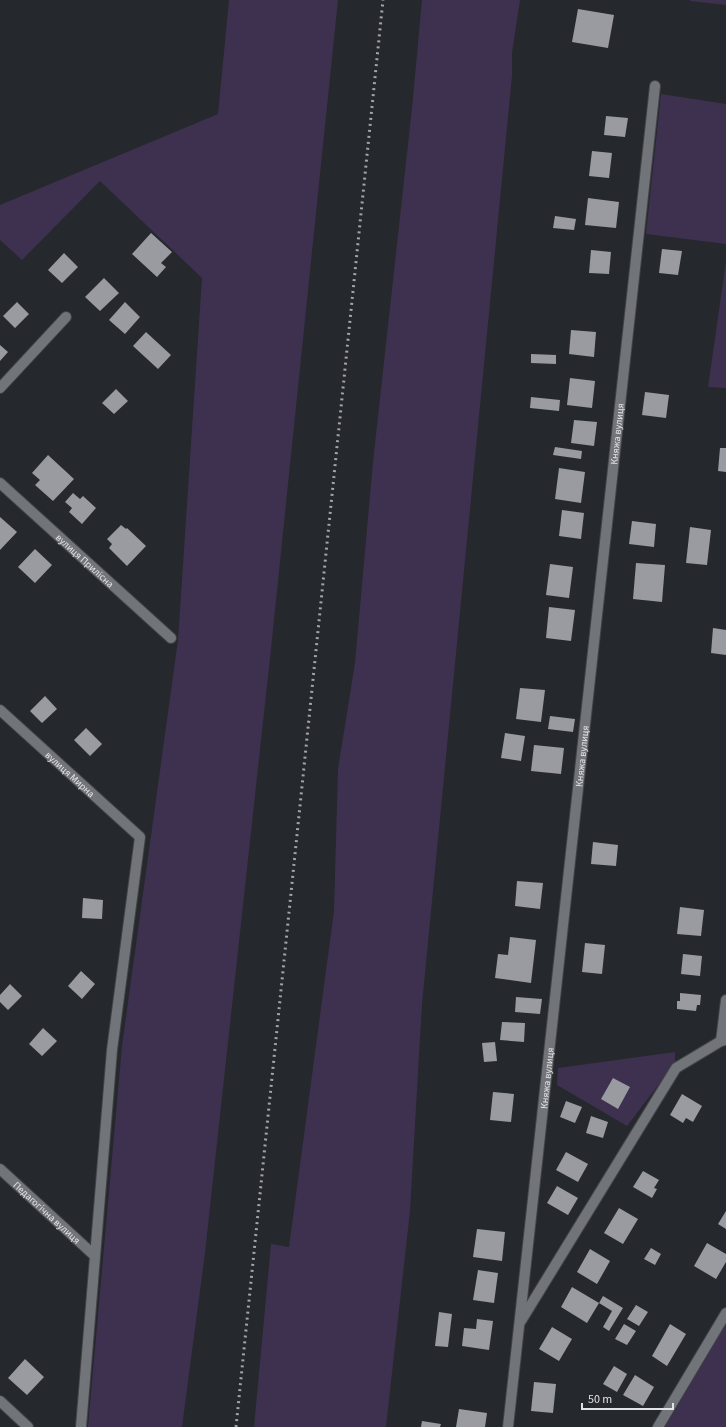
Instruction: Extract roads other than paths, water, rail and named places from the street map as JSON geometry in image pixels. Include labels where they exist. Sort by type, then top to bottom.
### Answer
[{"type":"street","name":"Княжа вулиця","points":[[508,1427],[655,86]]},
{"type":"street","points":[[0,388],[66,317]]},
{"type":"street","name":"вулиця Прилісна","points":[[0,483],[171,638]]},
{"type":"street","name":"вулиця Мирна","points":[[0,710],[140,837],[112,1050],[95,1256]]},
{"type":"street","points":[[519,1324],[676,1068],[724,1040],[726,1000]]},
{"type":"street","name":"Педагогічна вулиця","points":[[0,1169],[95,1256]]},
{"type":"street","points":[[81,1427],[95,1256]]},
{"type":"street","points":[[658,1427],[726,1313]]},
{"type":"street","points":[[0,1401],[28,1427]]},
{"type":"railway","points":[[236,1427],[383,0]]}]
